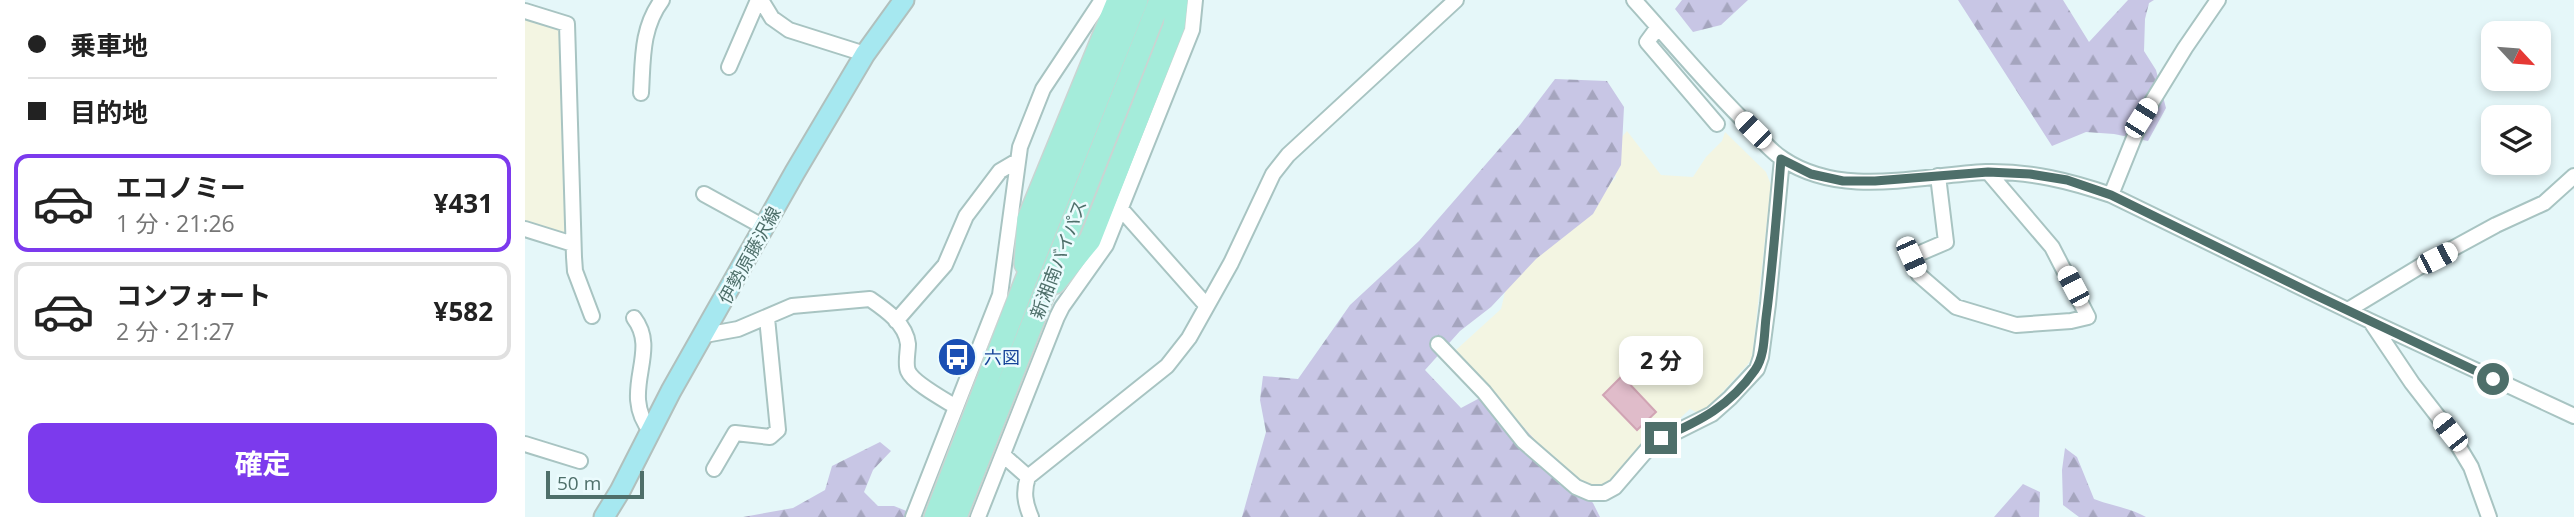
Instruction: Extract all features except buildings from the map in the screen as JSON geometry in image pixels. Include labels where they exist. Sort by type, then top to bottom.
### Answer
[{"type":"highway","points":[[1023,287],[1028,219],[1118,0]]},
{"type":"highway","name":"新湘南バイパス","points":[[935,517],[1137,0]]},
{"type":"highway","name":"新湘南バイパス","points":[[956,517],[1160,0]]},
{"type":"highway","points":[[1044,295],[1090,240],[1174,26],[1177,0]]},
{"type":"main road","name":"伊勢原藤沢線","points":[[604,517],[764,227],[865,54],[904,0]]},
{"type":"street","points":[[641,93],[645,35],[653,11],[662,0]]},
{"type":"street","points":[[759,0],[772,18],[789,30],[865,54]]},
{"type":"street","points":[[729,67],[759,0]]},
{"type":"street","points":[[913,517],[1000,295],[1022,139],[1043,89],[1102,0]]},
{"type":"street","points":[[978,517],[1062,307],[1102,253],[1121,209],[1192,30],[1195,0]]},
{"type":"street","points":[[1031,517],[1025,504],[1028,477],[1159,375],[1178,353],[1231,263],[1262,192],[1288,155],[1456,0]]},
{"type":"street","points":[[1634,0],[1738,116],[1781,159],[1811,174],[1843,181],[1988,172],[2030,174],[2067,180],[2111,195],[2370,321],[2574,416]]},
{"type":"street","points":[[2111,195],[2141,118],[2218,0]]},
{"type":"street","points":[[525,11],[567,24],[575,271],[592,316]]},
{"type":"street","points":[[1658,27],[1647,42],[1717,124]]},
{"type":"street","points":[[1438,344],[1484,393],[1523,441],[1576,487],[1590,494],[1604,493],[1615,487],[1652,444],[1712,414],[1756,369],[1761,357],[1768,303],[1781,159]]},
{"type":"street","points":[[897,321],[945,265],[967,216],[1000,171],[1017,161]]},
{"type":"street","points":[[1938,176],[1946,242],[1911,257],[1919,275],[1956,307],[2016,325],[2088,317],[2052,247],[1988,172]]},
{"type":"street","points":[[2348,310],[2419,267],[2544,202],[2574,176]]},
{"type":"street","points":[[704,194],[764,227]]},
{"type":"street","points":[[1121,209],[1206,305]]},
{"type":"street","points":[[525,229],[573,244]]},
{"type":"street","points":[[705,335],[738,329],[792,306],[870,299],[897,321],[908,341],[907,371],[913,379],[956,407]]},
{"type":"street","points":[[634,318],[642,328],[644,340],[638,384],[638,409],[651,432]]},
{"type":"street","points":[[714,469],[735,433],[770,437],[778,430],[767,318]]},
{"type":"street","points":[[2370,321],[2412,383],[2450,432],[2471,467],[2490,517]]},
{"type":"street","points":[[525,444],[580,461]]},
{"type":"street","points":[[1003,455],[1028,477]]},
{"type":"shaded area","points":[[525,18],[558,28],[561,35],[560,61],[570,234],[567,235],[525,222]]},
{"type":"shaded area","points":[[1627,131],[1661,175],[1693,177],[1706,157],[1722,141],[1725,132],[1766,172],[1771,185],[1752,358],[1709,407],[1698,413],[1690,409],[1609,485],[1592,489],[1580,484],[1526,438],[1456,358],[1456,350],[1501,309],[1506,288],[1531,255],[1585,214],[1616,177],[1602,160]]},
{"type":"shaded area","points":[[1622,376],[1656,412],[1637,430],[1603,395]]},
{"type":"green space","points":[[1682,0],[1748,0],[1721,25],[1693,32],[1675,9]]},
{"type":"green space","points":[[1958,0],[2063,0],[2089,42],[2128,0],[2154,0],[2149,3],[2145,19],[2144,51],[2156,70],[2166,108],[2148,141],[2086,132],[2052,146]]},
{"type":"green space","points":[[1555,79],[1607,81],[1624,107],[1621,165],[1593,214],[1536,259],[1491,307],[1460,331],[1425,370],[1461,408],[1491,392],[1593,503],[1600,517],[1242,517],[1266,432],[1260,400],[1263,376],[1298,379],[1350,305],[1419,241],[1520,125]]},
{"type":"green space","points":[[880,442],[891,451],[873,470],[864,492],[878,506],[894,506],[909,512],[907,517],[743,517],[793,508],[825,490],[832,466]]},
{"type":"green space","points":[[2065,448],[2077,457],[2094,499],[2146,517],[2079,517],[2063,505],[2062,470]]},
{"type":"green space","points":[[2023,484],[2040,492],[2039,517],[1994,517]]},
{"type":"place","name":"六図","points":[[957,357]]},
{"type":"route","points":[[1661,438],[1712,414],[1756,369],[1761,357],[1768,303],[1781,159],[1811,174],[1843,181],[1988,172],[2030,174],[2067,180],[2111,195],[2493,379]]}]
